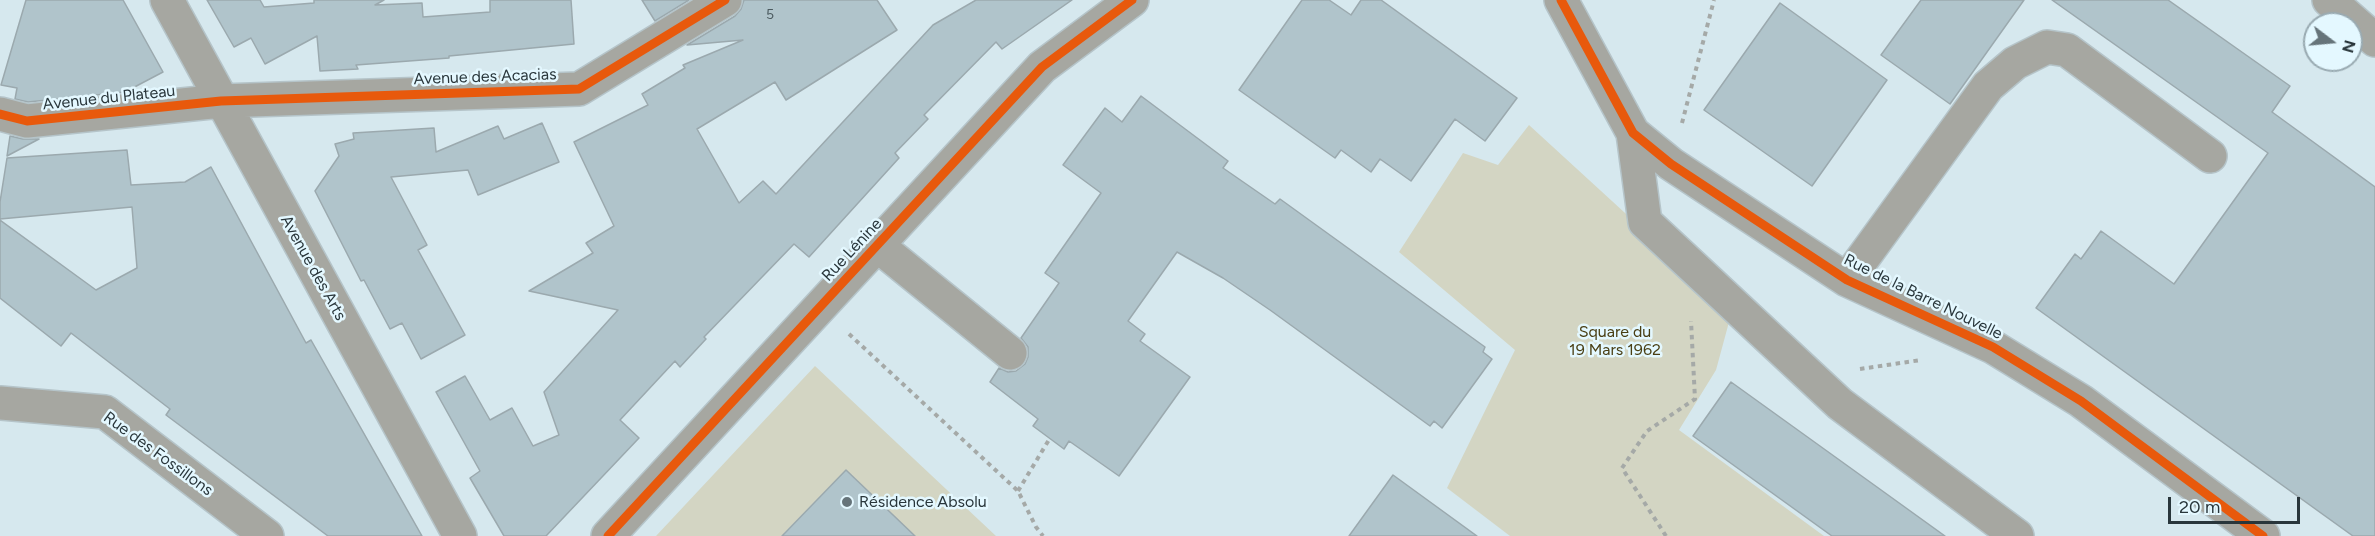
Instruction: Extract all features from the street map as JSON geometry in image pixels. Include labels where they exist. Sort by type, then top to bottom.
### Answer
[{"type":"street","name":"Avenue des Arts","points":[[167,0],[460,536]]},
{"type":"street","name":"Avenue des Acacias","points":[[221,101],[579,89],[725,0]]},
{"type":"street","name":"Rue Lénine","points":[[608,536],[1042,67],[1132,0]]},
{"type":"street","name":"Rue de la Barre Nouvelle","points":[[1561,0],[1633,133],[1646,222],[1840,404],[2017,536]]},
{"type":"street","points":[[2329,0],[2375,40]]},
{"type":"street","points":[[1847,280],[1988,86],[2015,63],[2047,47],[2067,50],[2210,156]]},
{"type":"street","name":"Avenue du Plateau","points":[[0,114],[27,121],[221,101]]},
{"type":"street","name":"Rue de la Barre Nouvelle","points":[[1633,133],[1671,164],[1847,280],[1993,347],[2071,395],[2263,536]]},
{"type":"street","points":[[878,245],[1010,353]]},
{"type":"street","name":"Rue des Fossillons","points":[[0,403],[105,412],[267,536]]},
{"type":"path","points":[[1671,164],[1714,0]]},
{"type":"path","points":[[820,307],[1018,491],[1036,528],[1043,536]]},
{"type":"path","points":[[1666,536],[1622,468],[1647,431],[1695,399],[1693,324],[1688,314]]},
{"type":"path","points":[[1863,369],[1931,358]]},
{"type":"path","points":[[1018,491],[1050,438]]},
{"type":"green space","name":"Square du 19 Mars 1962","points":[[1529,125],[1732,311],[1716,370],[1679,430],[1824,536],[1510,536],[1447,488],[1515,350],[1399,252],[1463,153],[1498,165]]},
{"type":"green space","points":[[815,366],[996,536],[915,536],[846,470],[784,533],[787,536],[656,536]]},
{"type":"building","points":[[26,0],[123,0],[163,72],[125,92],[28,102],[15,99],[17,88],[1,85]]},
{"type":"building","points":[[207,0],[260,0],[264,7],[314,3],[314,0],[384,0],[375,5],[422,3],[423,17],[490,12],[490,0],[571,0],[574,44],[449,56],[449,58],[356,65],[358,69],[320,71],[317,36],[265,64],[251,38],[234,47]]},
{"type":"building","points":[[642,0],[689,0],[655,21]]},
{"type":"building","points":[[744,0],[877,0],[897,30],[786,100],[775,82],[697,129],[739,203],[763,181],[776,194],[933,25],[976,0],[1072,0],[1002,49],[996,42],[924,115],[928,119],[895,153],[899,158],[809,257],[794,244],[704,337],[706,339],[680,367],[675,361],[620,420],[639,438],[546,536],[504,536],[470,478],[480,471],[436,392],[465,376],[490,420],[512,408],[533,446],[559,435],[544,392],[618,310],[529,291],[593,253],[586,243],[614,226],[574,142],[648,105],[642,94],[685,68],[683,65],[743,40],[687,45],[735,16]]},
{"type":"building","points":[[1302,0],[1329,0],[1351,15],[1361,0],[1381,0],[1517,98],[1485,141],[1455,119],[1411,181],[1380,159],[1371,172],[1341,150],[1335,158],[1239,90]]},
{"type":"building","points":[[1921,0],[2024,0],[1950,104],[1881,55]]},
{"type":"building","points":[[2052,0],[2168,0],[2290,86],[2272,112],[2375,187],[2375,536],[2353,536],[2036,308],[2075,254],[2081,259],[2101,231],[2174,284],[2268,153]]},
{"type":"building","points":[[1780,3],[1887,80],[1812,186],[1704,110]]},
{"type":"building","points":[[1141,96],[1228,161],[1223,168],[1275,204],[1280,199],[1485,347],[1483,352],[1492,359],[1442,428],[1434,421],[1430,426],[1270,310],[1223,278],[1177,252],[1128,321],[1145,334],[1140,341],[1190,377],[1119,476],[1069,441],[1064,449],[1033,426],[1038,419],[990,382],[999,368],[1008,372],[1016,371],[1025,364],[1028,347],[1021,338],[1059,283],[1045,273],[1101,193],[1063,165],[1105,108],[1122,122]]},
{"type":"building","points":[[542,123],[559,162],[478,195],[468,170],[391,177],[427,245],[418,250],[465,335],[421,359],[402,323],[390,329],[364,280],[361,281],[315,191],[339,156],[335,144],[354,139],[353,133],[434,128],[436,152],[498,126],[504,139]]},
{"type":"building","points":[[10,136],[23,139],[39,139],[7,156]]},
{"type":"building","points":[[127,150],[131,185],[185,182],[211,167],[306,343],[311,340],[422,536],[328,536],[166,415],[170,409],[71,333],[61,346],[0,298],[0,220],[96,290],[137,268],[132,207],[0,219],[0,202],[7,158]]},
{"type":"building","points":[[1731,382],[1945,536],[1832,536],[1693,436]]},
{"type":"building","name":"Résidence Absolu","points":[[846,470],[915,536],[782,536]]},
{"type":"building","points":[[1393,475],[1477,536],[1349,536]]},
{"type":"cycle path","points":[[0,114],[27,121],[221,101],[579,89],[725,0]]},
{"type":"cycle path","points":[[608,536],[1042,67],[1132,0]]},
{"type":"cycle path","points":[[1561,0],[1633,133],[1671,164],[1847,280],[1993,347],[2081,401],[2263,536]]},
{"type":"place","name":"Résidence Absolu","points":[[847,502]]}]
